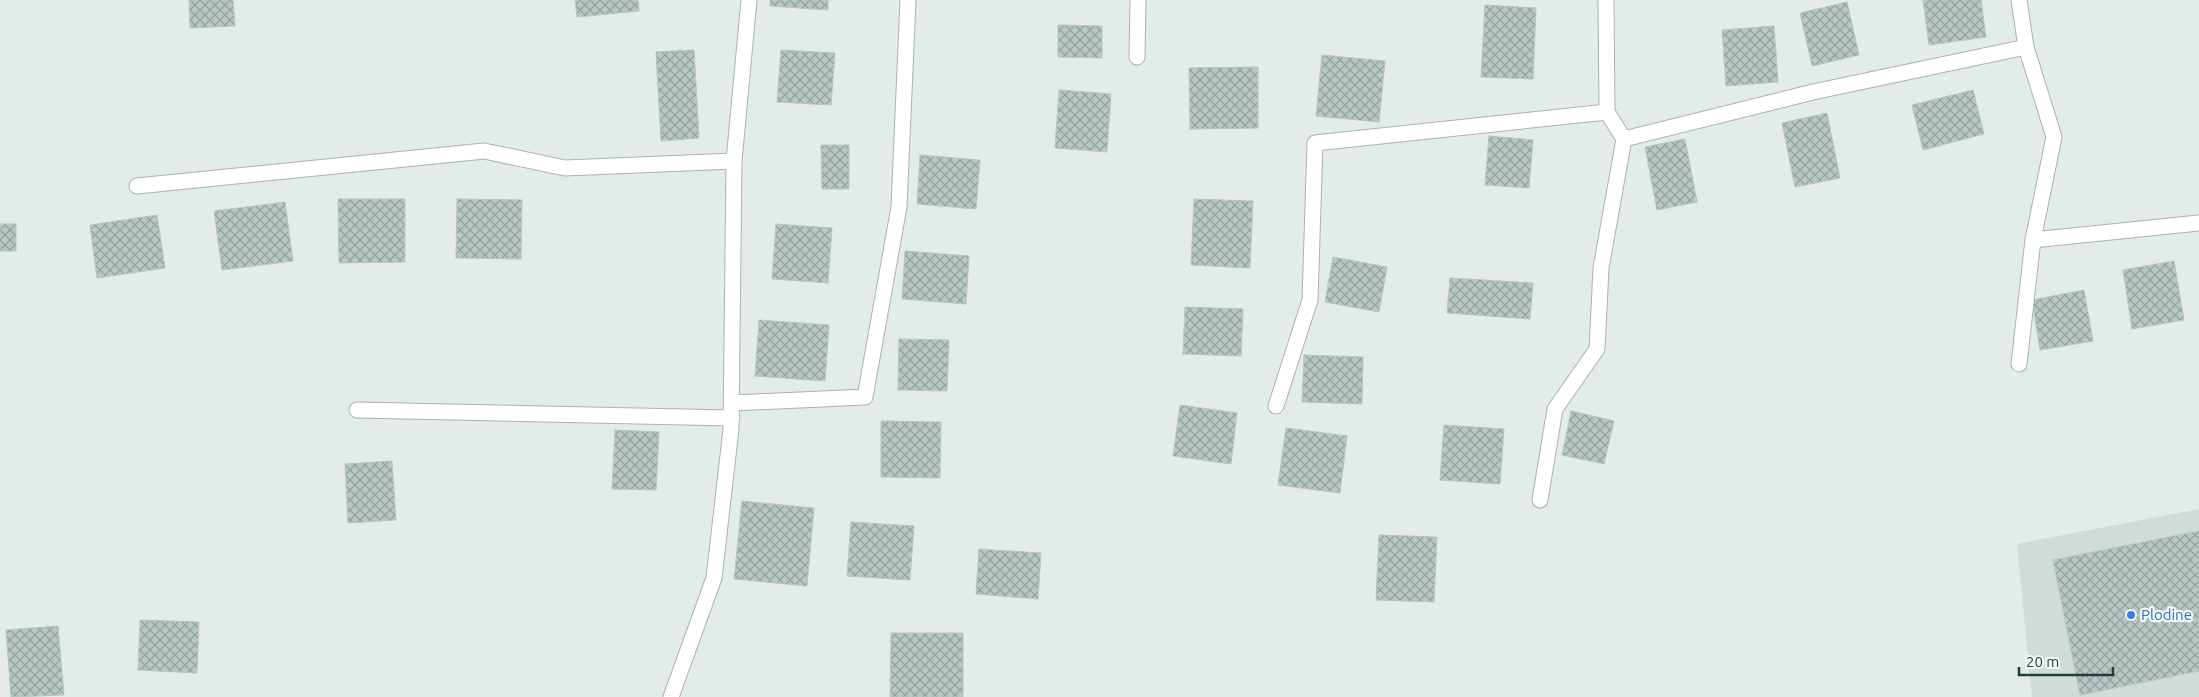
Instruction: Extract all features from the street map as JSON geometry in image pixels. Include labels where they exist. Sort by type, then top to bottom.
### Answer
[{"type":"street","points":[[671,697],[714,578],[732,410],[734,161],[749,0]]},
{"type":"street","points":[[357,410],[732,410],[865,397],[900,207],[908,0]]},
{"type":"street","points":[[1138,0],[1138,57]]},
{"type":"street","points":[[1540,500],[1555,409],[1597,349],[1601,268],[1624,139],[1606,112],[1606,0]]},
{"type":"street","points":[[2019,0],[2026,47],[2054,137],[2033,240],[2019,364]]},
{"type":"street","points":[[1624,139],[1814,92],[2026,47]]},
{"type":"street","points":[[1276,406],[1310,300],[1316,143],[1606,112]]},
{"type":"street","points":[[138,186],[484,151],[565,168],[734,161]]},
{"type":"street","points":[[2033,240],[2199,223]]},
{"type":"shaded area","name":"Plodine","points":[[2199,509],[2199,697],[2032,697],[2017,544]]},
{"type":"building","points":[[189,0],[233,0],[235,26],[190,28]]},
{"type":"building","points":[[575,0],[638,0],[639,11],[577,17]]},
{"type":"building","points":[[770,0],[828,0],[828,10],[770,6]]},
{"type":"building","points":[[1923,0],[1981,0],[1986,37],[1929,45]]},
{"type":"building","points":[[1847,2],[1859,55],[1812,66],[1800,13]]},
{"type":"building","points":[[1485,5],[1536,8],[1533,79],[1481,77]]},
{"type":"building","points":[[1058,25],[1102,26],[1102,58],[1058,57]]},
{"type":"building","points":[[1774,26],[1778,82],[1726,86],[1722,30]]},
{"type":"building","points":[[694,50],[699,138],[661,141],[656,52]]},
{"type":"building","points":[[781,50],[835,53],[831,105],[777,102]]},
{"type":"building","points":[[1322,55],[1385,61],[1379,122],[1316,116]]},
{"type":"building","points":[[1258,67],[1258,128],[1190,129],[1189,68]]},
{"type":"building","points":[[1059,90],[1111,94],[1107,152],[1055,148]]},
{"type":"building","points":[[1973,90],[1984,134],[1923,150],[1912,105]]},
{"type":"building","points":[[1827,113],[1840,178],[1795,187],[1782,123]]},
{"type":"building","points":[[1489,136],[1533,140],[1529,188],[1485,185]]},
{"type":"building","points":[[1685,139],[1697,202],[1657,210],[1645,147]]},
{"type":"building","points":[[821,145],[849,145],[849,189],[822,189]]},
{"type":"building","points":[[920,155],[980,160],[976,209],[917,204]]},
{"type":"building","points":[[338,199],[405,199],[405,262],[339,263]]},
{"type":"building","points":[[457,199],[522,200],[521,259],[456,258]]},
{"type":"building","points":[[1194,199],[1253,201],[1250,268],[1191,265]]},
{"type":"building","points":[[285,202],[293,261],[222,270],[214,211]]},
{"type":"building","points":[[157,215],[165,268],[97,278],[90,225]]},
{"type":"building","points":[[0,224],[16,224],[16,251],[0,251]]},
{"type":"building","points":[[776,224],[832,228],[828,283],[772,279]]},
{"type":"building","points":[[905,251],[969,256],[966,304],[902,299]]},
{"type":"building","points":[[1333,257],[1387,267],[1379,312],[1325,302]]},
{"type":"building","points":[[2174,261],[2184,320],[2132,329],[2123,270]]},
{"type":"building","points":[[1450,278],[1533,283],[1530,319],[1447,313]]},
{"type":"building","points":[[2084,290],[2093,341],[2040,350],[2032,300]]},
{"type":"building","points":[[1185,307],[1243,309],[1241,356],[1183,354]]},
{"type":"building","points":[[759,320],[829,325],[825,381],[755,376]]},
{"type":"building","points":[[899,339],[949,340],[947,391],[898,390]]},
{"type":"building","points":[[1304,355],[1363,357],[1362,404],[1302,402]]},
{"type":"building","points":[[1180,405],[1237,413],[1231,464],[1173,456]]},
{"type":"building","points":[[1571,411],[1614,421],[1604,464],[1562,455]]},
{"type":"building","points":[[881,421],[941,422],[940,478],[881,477]]},
{"type":"building","points":[[1444,425],[1504,429],[1500,484],[1440,480]]},
{"type":"building","points":[[1286,428],[1347,436],[1340,493],[1278,485]]},
{"type":"building","points":[[615,430],[659,432],[656,490],[612,489]]},
{"type":"building","points":[[392,461],[396,520],[348,523],[345,464]]},
{"type":"building","points":[[742,501],[814,508],[807,586],[734,579]]},
{"type":"building","points":[[851,522],[914,526],[910,580],[847,576]]},
{"type":"building","name":"Plodine","points":[[2199,531],[2199,671],[2080,695],[2053,560]]},
{"type":"building","points":[[1379,535],[1437,537],[1434,602],[1376,600]]},
{"type":"building","points":[[979,549],[1041,553],[1038,599],[976,594]]},
{"type":"building","points":[[140,620],[199,622],[197,673],[138,670]]},
{"type":"building","points":[[58,626],[64,695],[11,697],[6,630]]},
{"type":"building","points":[[891,633],[963,633],[963,697],[890,697]]},
{"type":"place","name":"Plodine","points":[[2131,615]]}]
